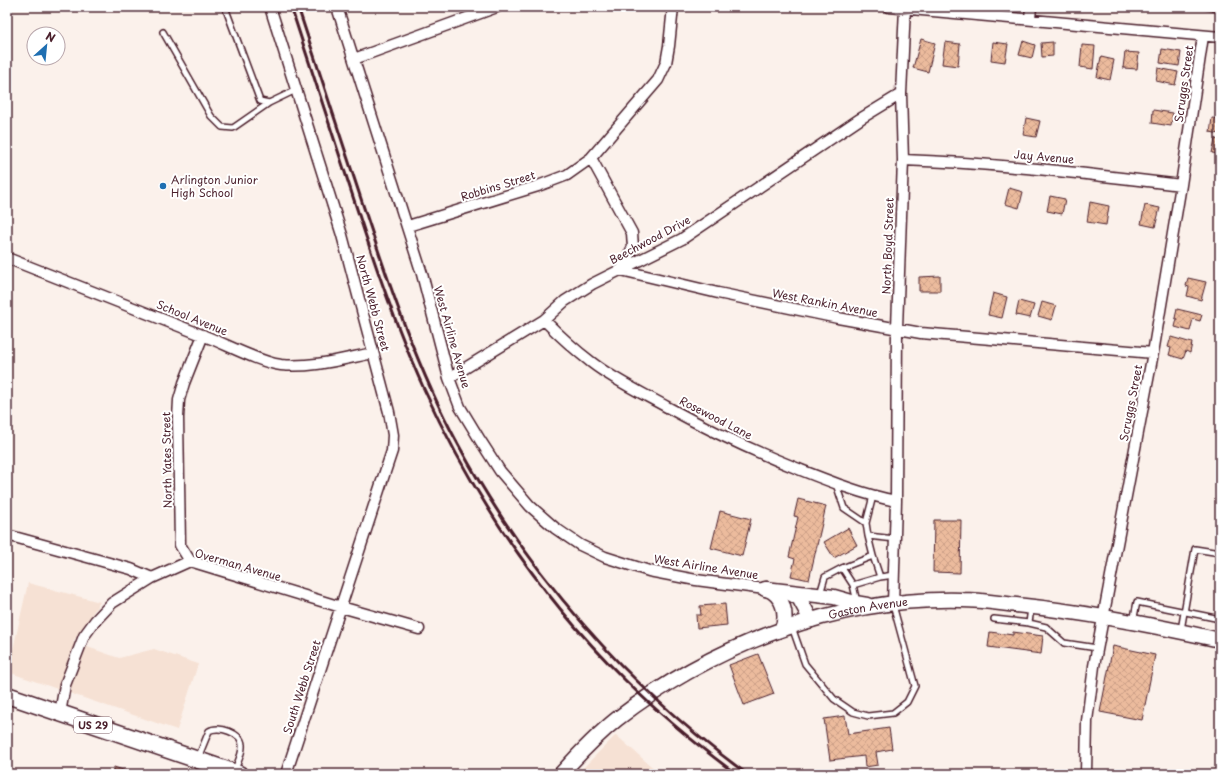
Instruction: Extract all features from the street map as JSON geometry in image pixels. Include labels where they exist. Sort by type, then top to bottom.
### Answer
[{"type":"main road","points":[[765,589],[834,597],[857,603],[879,606]]},
{"type":"main road","points":[[765,589],[776,594],[783,606],[787,628]]},
{"type":"main road","points":[[787,592],[799,598],[811,620]]},
{"type":"main road","name":"Gaston Avenue","points":[[560,774],[617,719],[686,673],[727,651],[811,620],[845,612],[893,604],[963,600],[1031,607],[1103,617],[1181,631],[1220,640]]},
{"type":"main road","name":"US 29","points":[[7,695],[236,773]]},
{"type":"street","name":"North Webb Street","points":[[270,7],[342,235],[389,412],[393,435],[392,451],[341,607]]},
{"type":"street","name":"West Airline Avenue","points":[[337,7],[408,226],[449,378],[460,407],[500,471],[530,506],[555,528],[580,545],[605,557],[649,571],[696,580],[765,589]]},
{"type":"street","points":[[354,59],[496,7]]},
{"type":"street","name":"Robbins Street","points":[[408,226],[567,175],[591,158],[658,80],[666,63],[670,46],[673,7]]},
{"type":"street","points":[[889,7],[1220,37]]},
{"type":"street","points":[[1030,19],[1031,7]]},
{"type":"street","name":"North Boyd Street","points":[[893,604],[896,501],[897,328],[903,160],[901,94],[905,8]]},
{"type":"street","name":"Scruggs Street","points":[[1086,774],[1088,721],[1097,648],[1153,353],[1181,185],[1203,36]]},
{"type":"street","name":"Beechwood Drive","points":[[449,378],[544,320],[565,301],[592,284],[682,239],[860,119],[901,94]]},
{"type":"street","points":[[591,158],[632,232],[633,247],[621,270]]},
{"type":"street","name":"Jay Avenue","points":[[903,160],[968,162],[1181,185]]},
{"type":"street","name":"School Avenue","points":[[7,258],[203,335],[256,358],[278,365],[297,366],[314,364],[373,353]]},
{"type":"street","name":"West Rankin Avenue","points":[[621,270],[718,293],[838,318],[921,333],[1153,353]]},
{"type":"street","name":"Rosewood Lane","points":[[544,320],[567,343],[587,359],[623,383],[710,430],[759,453],[835,483],[873,496],[896,501]]},
{"type":"street","name":"North Yates Street","points":[[190,561],[180,545],[179,400],[203,335]]},
{"type":"street","points":[[7,535],[131,569],[152,578]]},
{"type":"street","name":"Overman Avenue","points":[[60,713],[66,685],[84,636],[95,621],[112,603],[152,578],[190,561],[419,629]]},
{"type":"street","name":"South Webb Street","points":[[286,774],[341,607]]},
{"type":"lane","points":[[225,7],[260,101],[269,103]]},
{"type":"lane","points":[[162,32],[211,116],[222,127],[233,128],[269,103],[296,90]]},
{"type":"lane","points":[[835,483],[844,508],[866,523]]},
{"type":"lane","points":[[873,496],[866,523],[873,556],[880,577]]},
{"type":"lane","points":[[868,536],[895,539]]},
{"type":"lane","points":[[1181,631],[1195,549],[1220,553]]},
{"type":"lane","points":[[819,595],[825,577],[842,568],[873,556]]},
{"type":"lane","points":[[842,568],[853,585],[857,603]]},
{"type":"lane","points":[[853,585],[880,577],[894,575]]},
{"type":"lane","points":[[1132,623],[1137,602],[1220,619]]},
{"type":"lane","points":[[787,628],[805,664],[834,699],[853,712],[868,716],[893,714],[907,702],[915,686],[893,604]]},
{"type":"lane","points":[[1029,623],[1031,607]]},
{"type":"lane","points":[[994,619],[1029,623],[1046,627],[1064,643],[1097,648]]},
{"type":"lane","points":[[197,760],[209,731],[212,728],[222,730],[240,739],[242,746],[236,773]]},
{"type":"shaded area","points":[[28,583],[100,602],[73,642],[119,658],[154,649],[198,664],[177,730],[8,672]]},
{"type":"shaded area","points":[[616,735],[660,774],[577,774]]},
{"type":"building","points":[[1202,7],[1220,7],[1220,13],[1202,9]]},
{"type":"building","points":[[921,39],[935,43],[928,72],[913,68]]},
{"type":"building","points":[[1023,41],[1035,45],[1032,58],[1019,55]]},
{"type":"building","points":[[945,42],[960,44],[958,66],[942,64]]},
{"type":"building","points":[[993,42],[1008,44],[1005,62],[991,60]]},
{"type":"building","points":[[1053,42],[1053,56],[1042,57],[1041,43]]},
{"type":"building","points":[[1082,45],[1095,46],[1093,69],[1080,67]]},
{"type":"building","points":[[1162,49],[1181,52],[1179,66],[1160,63]]},
{"type":"building","points":[[1125,52],[1139,53],[1137,69],[1123,68]]},
{"type":"building","points":[[1101,57],[1114,60],[1110,80],[1097,77]]},
{"type":"building","points":[[1158,68],[1178,72],[1175,85],[1156,81]]},
{"type":"building","points":[[1153,110],[1173,113],[1171,126],[1152,123]]},
{"type":"building","points":[[1026,118],[1040,121],[1036,137],[1023,135]]},
{"type":"building","points":[[1212,118],[1220,119],[1220,134],[1210,132]]},
{"type":"building","points":[[1215,139],[1220,140],[1220,154],[1212,153]]},
{"type":"building","points":[[1009,188],[1023,192],[1019,208],[1005,204]]},
{"type":"building","points":[[1050,196],[1065,199],[1062,214],[1047,211]]},
{"type":"building","points":[[1090,202],[1109,206],[1106,225],[1087,222]]},
{"type":"building","points":[[1145,205],[1160,208],[1155,227],[1141,224]]},
{"type":"building","points":[[940,276],[940,291],[919,291],[919,277]]},
{"type":"building","points":[[1188,278],[1206,282],[1201,300],[1187,296],[1189,287],[1186,286]]},
{"type":"building","points":[[993,293],[1007,297],[1002,318],[988,315]]},
{"type":"building","points":[[1019,301],[1034,305],[1030,318],[1016,315]]},
{"type":"building","points":[[1042,302],[1056,306],[1052,320],[1038,316]]},
{"type":"building","points":[[1177,309],[1202,315],[1200,321],[1193,319],[1190,331],[1175,327]]},
{"type":"building","points":[[1171,337],[1192,343],[1190,353],[1186,351],[1183,359],[1169,355],[1171,348],[1168,347]]},
{"type":"building","points":[[798,499],[826,506],[809,580],[791,576],[795,559],[789,557],[798,517],[794,516]]},
{"type":"building","points":[[720,511],[751,519],[742,556],[711,548]]},
{"type":"building","points":[[934,520],[961,520],[960,573],[933,572]]},
{"type":"building","points":[[848,528],[857,545],[834,558],[824,542]]},
{"type":"building","points":[[725,604],[727,625],[697,628],[696,615],[701,615],[700,606]]},
{"type":"building","points":[[990,632],[1013,635],[1013,632],[1043,636],[1041,654],[988,647]]},
{"type":"building","points":[[1113,646],[1155,655],[1142,720],[1100,712]]},
{"type":"building","points":[[758,654],[774,694],[744,705],[729,665]]},
{"type":"building","points":[[845,716],[848,734],[889,728],[892,749],[876,752],[878,765],[865,767],[864,756],[830,760],[824,719]]},
{"type":"building","points":[[114,767],[135,774],[112,774]]},
{"type":"railway","points":[[291,7],[387,299],[424,389],[464,468],[511,544],[537,580],[594,648],[638,693],[665,717],[736,774]]},
{"type":"railway","points":[[298,7],[375,241],[406,329],[430,387],[444,416],[458,444],[486,492],[516,538],[549,583],[584,625],[622,666],[661,704],[703,740],[747,774]]},
{"type":"place","name":"Arlington Junior High School","points":[[163,186]]}]
